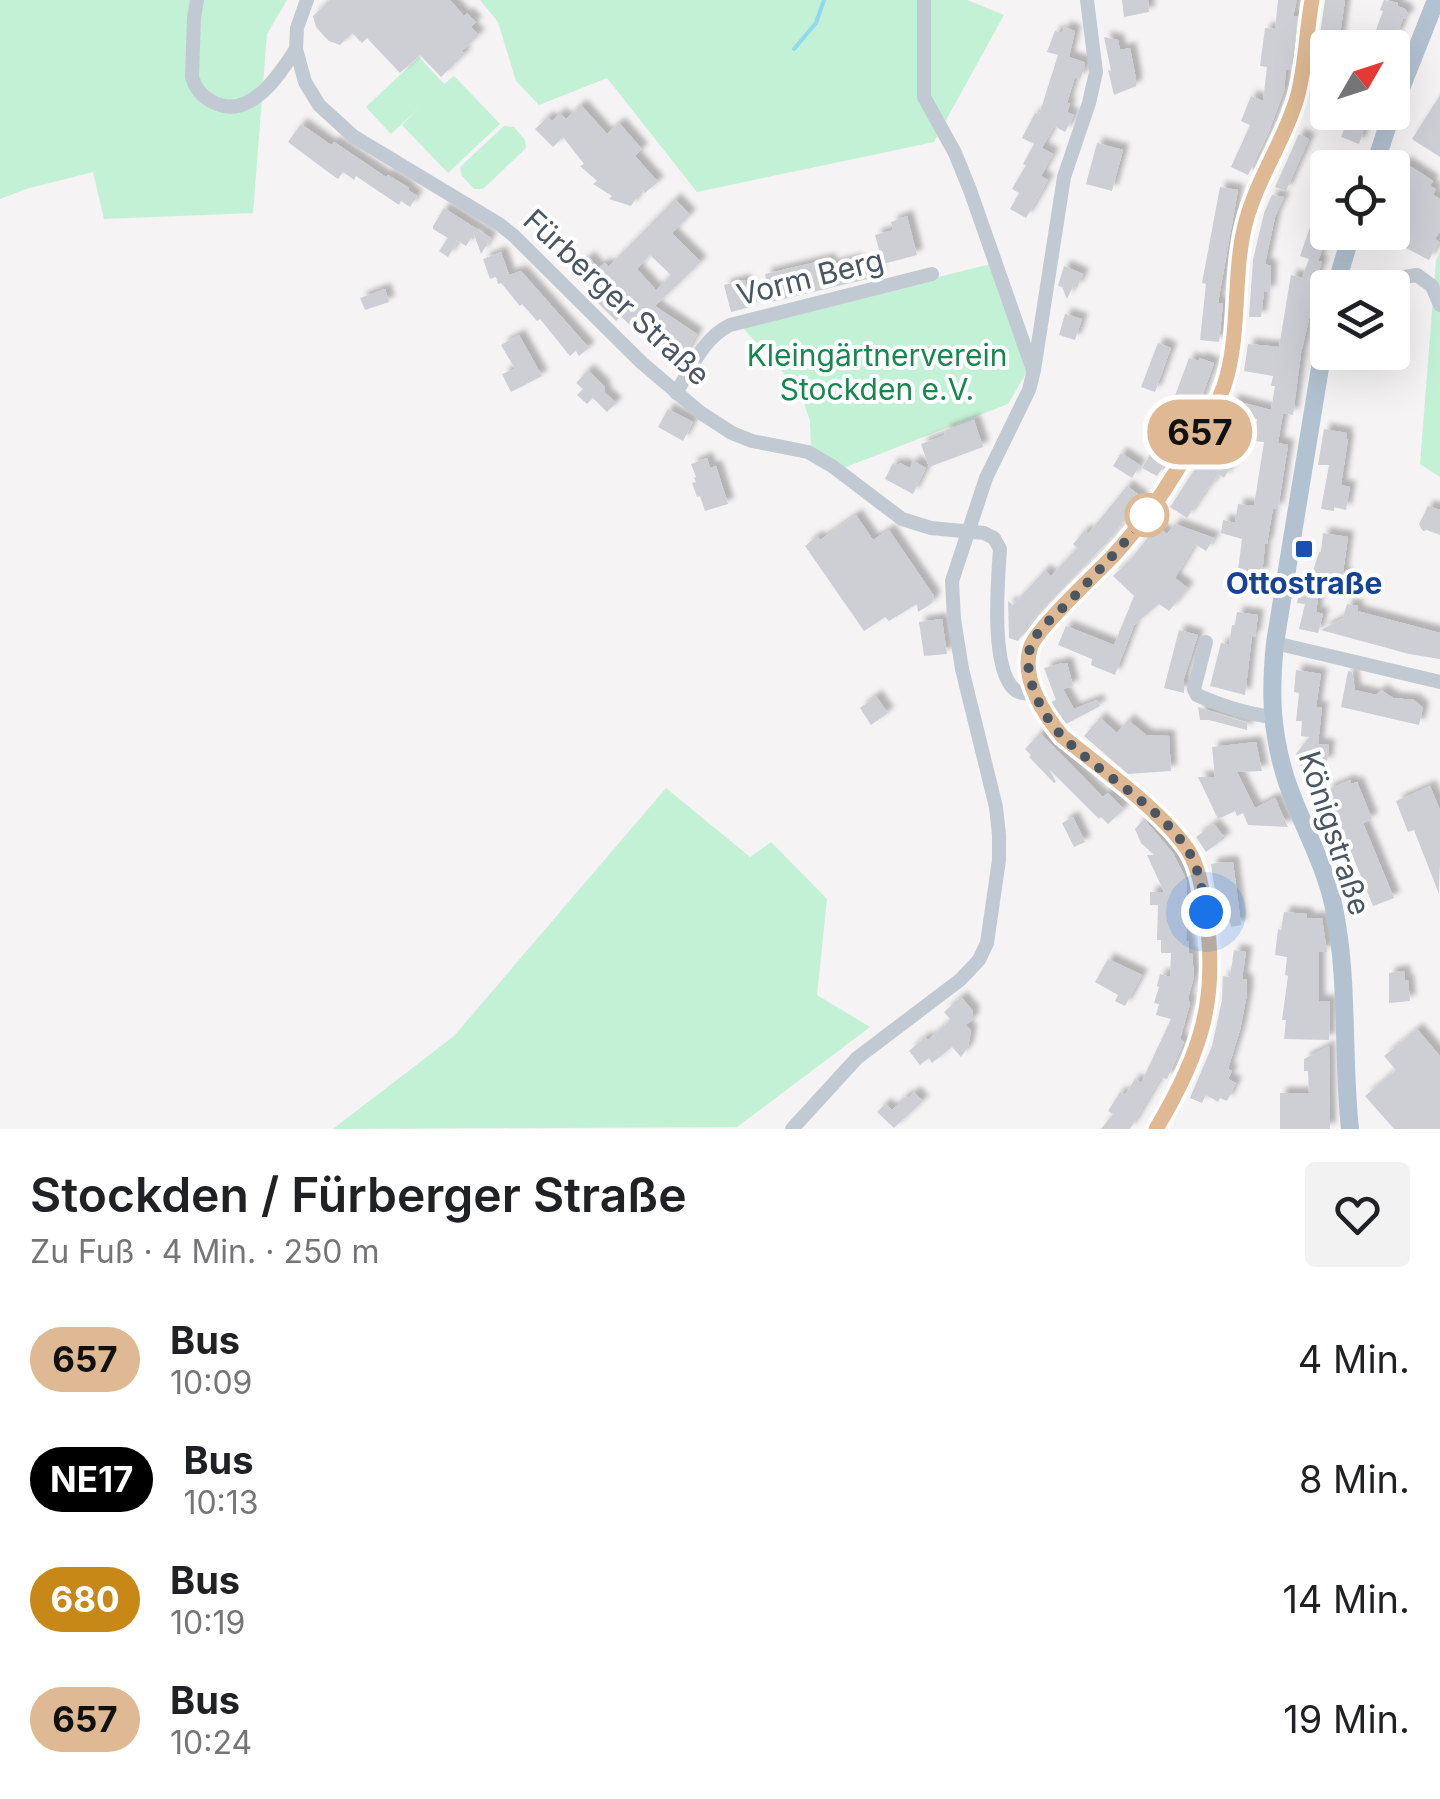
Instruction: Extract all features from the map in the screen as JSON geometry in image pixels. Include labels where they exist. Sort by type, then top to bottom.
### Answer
[{"type":"main road","points":[[1410,66],[1436,0]]},
{"type":"main road","name":"Königstraße","points":[[1320,370],[1270,693],[1286,780],[1333,902],[1340,938],[1350,1129]]},
{"type":"street","points":[[197,0],[194,85],[213,102],[234,106],[255,98],[270,85],[296,49],[297,28],[307,0]]},
{"type":"street","points":[[924,0],[924,98],[955,153],[970,190],[1034,370]]},
{"type":"street","points":[[792,1129],[857,1058],[960,980],[988,943],[999,834],[962,669],[952,581],[986,478],[1029,390],[1034,370],[1064,177],[1096,72],[1086,0]]},
{"type":"street","points":[[1156,1129],[1196,1051],[1209,1001],[1210,950],[1196,863],[1160,817],[1062,736],[1036,694],[1028,657],[1035,637],[1148,514],[1222,390],[1228,375],[1246,222],[1296,102],[1312,0]]},
{"type":"street","name":"Fürberger Straße","points":[[296,49],[312,95],[336,122],[513,235],[642,363],[702,413],[732,433],[762,444],[808,452],[902,520],[931,528],[970,531]]},
{"type":"street","name":"Vorm Berg","points":[[676,393],[708,341],[730,325],[932,274]]},
{"type":"street","points":[[1410,276],[1418,275],[1432,286],[1440,305]]},
{"type":"street","points":[[970,531],[994,538],[1000,549],[997,622],[1004,667],[1012,688],[1036,694]]},
{"type":"street","points":[[1206,642],[1194,689],[1197,695],[1220,706],[1273,717]]},
{"type":"street","points":[[1275,643],[1440,682]]},
{"type":"green space","points":[[0,0],[287,0],[267,34],[253,213],[104,219],[93,172],[0,199]]},
{"type":"green space","points":[[480,0],[967,0],[1004,15],[934,142],[697,192],[607,78],[539,105],[516,81],[498,22]]},
{"type":"green space","points":[[419,57],[444,84],[454,76],[500,124],[448,173],[402,125],[420,107],[391,134],[366,107]]},
{"type":"green space","points":[[504,126],[514,127],[525,140],[526,148],[483,189],[474,189],[462,176],[460,167]]},
{"type":"green space","points":[[1440,252],[1440,477],[1420,464],[1436,260]]},
{"type":"green space","name":"Kleingärtnerverein Stockden e.V.","points":[[991,264],[1028,370],[1008,404],[841,469],[811,449],[810,421],[800,391],[741,326]]},
{"type":"green space","points":[[666,788],[750,857],[771,842],[827,899],[817,995],[870,1027],[737,1127],[333,1129],[454,1036]]},
{"type":"building","points":[[330,0],[450,0],[464,16],[467,13],[476,22],[471,27],[479,35],[441,77],[420,55],[400,73],[367,38],[362,43],[352,33],[340,45],[324,36],[313,16]]},
{"type":"building","points":[[1122,0],[1148,0],[1149,12],[1124,17]]},
{"type":"building","points":[[1278,0],[1297,0],[1291,70],[1286,70],[1284,91],[1248,175],[1231,167],[1250,125],[1241,121],[1251,96],[1263,101],[1267,67],[1260,66],[1265,28],[1275,29]]},
{"type":"building","points":[[1325,0],[1345,0],[1341,30],[1321,30]]},
{"type":"building","points":[[1384,0],[1398,3],[1409,16],[1403,19],[1399,30],[1376,30],[1383,11],[1380,10]]},
{"type":"building","points":[[1064,27],[1075,31],[1069,57],[1085,66],[1080,79],[1075,77],[1067,103],[1067,112],[1074,115],[1065,132],[1054,126],[1042,148],[1053,154],[1041,176],[1048,180],[1026,218],[1010,209],[1019,193],[1012,189],[1034,144],[1022,138],[1035,113],[1039,115],[1058,55],[1047,52],[1055,31],[1062,33]]},
{"type":"building","points":[[1104,37],[1118,40],[1120,50],[1130,48],[1136,79],[1136,86],[1114,95],[1108,70],[1111,71]]},
{"type":"building","points":[[1440,95],[1440,157],[1412,139]]},
{"type":"building","points":[[581,105],[607,134],[619,123],[642,149],[635,156],[658,182],[645,193],[642,189],[631,206],[609,199],[612,196],[593,184],[597,181],[580,166],[584,164],[563,137],[553,147],[535,129],[548,117],[552,121],[560,113],[566,119]]},
{"type":"building","points":[[301,124],[409,188],[417,196],[410,207],[401,201],[399,205],[356,176],[354,180],[343,172],[338,179],[288,142]]},
{"type":"building","points":[[1344,130],[1364,130],[1359,144],[1341,137]]},
{"type":"building","points":[[1299,134],[1309,139],[1286,191],[1275,187]]},
{"type":"building","points":[[1097,143],[1123,150],[1112,191],[1086,184]]},
{"type":"building","points":[[1410,166],[1433,181],[1433,195],[1440,199],[1440,231],[1435,239],[1439,242],[1429,260],[1410,250]]},
{"type":"building","points":[[1220,187],[1238,190],[1218,303],[1223,303],[1219,342],[1200,340],[1206,284],[1202,283]]},
{"type":"building","points":[[1272,195],[1284,197],[1275,217],[1265,264],[1271,266],[1270,292],[1264,291],[1261,317],[1249,317],[1253,260]]},
{"type":"building","points":[[675,199],[690,215],[672,233],[701,262],[655,306],[697,334],[680,364],[666,355],[669,350],[641,332],[638,334],[621,316],[616,321],[589,294],[594,290],[575,269],[589,257],[598,268],[605,263],[608,267]],"holes":[[[650,255],[671,275],[656,290],[637,269]]]},
{"type":"building","points":[[444,208],[491,238],[481,254],[474,234],[466,246],[458,241],[448,257],[439,251],[448,238],[433,226]]},
{"type":"building","points":[[907,216],[917,255],[883,264],[875,235],[893,230],[891,222]]},
{"type":"building","points":[[1310,227],[1310,250],[1322,250],[1318,261],[1322,262],[1319,270],[1310,270],[1310,315],[1293,415],[1283,413],[1278,443],[1288,445],[1278,509],[1273,508],[1262,575],[1237,578],[1242,539],[1221,533],[1223,520],[1235,523],[1238,504],[1254,506],[1264,442],[1254,441],[1257,419],[1230,412],[1232,400],[1271,410],[1273,376],[1244,371],[1248,344],[1279,347],[1291,275],[1302,278],[1309,259],[1300,256]]},
{"type":"building","points":[[501,252],[509,275],[521,271],[589,348],[579,356],[576,351],[570,356],[540,319],[537,321],[520,306],[496,277],[490,279],[483,259]]},
{"type":"building","points":[[829,259],[831,265],[857,259],[859,266],[876,262],[880,276],[771,302],[765,274]]},
{"type":"building","points":[[1064,266],[1083,274],[1067,299],[1058,286]]},
{"type":"building","points":[[745,280],[751,307],[731,312],[724,285]]},
{"type":"building","points":[[385,289],[389,302],[365,310],[360,298]]},
{"type":"building","points":[[1065,314],[1082,319],[1075,340],[1059,335]]},
{"type":"building","points":[[519,335],[542,376],[511,392],[502,374],[515,369],[501,345]]},
{"type":"building","points":[[1158,343],[1171,348],[1155,392],[1141,387]]},
{"type":"building","points":[[1189,358],[1214,363],[1196,414],[1157,476],[1142,468],[1158,441],[1154,439],[1177,406],[1172,404]]},
{"type":"building","points":[[588,370],[616,403],[607,412],[593,398],[587,404],[577,395],[583,389],[576,383]]},
{"type":"building","points":[[668,409],[693,422],[683,441],[658,427]]},
{"type":"building","points":[[974,420],[983,447],[929,467],[921,444]]},
{"type":"building","points":[[1324,429],[1347,433],[1341,485],[1350,487],[1346,510],[1321,509],[1329,465],[1318,465]]},
{"type":"building","points":[[1121,453],[1140,465],[1132,478],[1113,466]]},
{"type":"building","points":[[1204,455],[1233,463],[1224,478],[1219,474],[1208,487],[1187,518],[1170,507]]},
{"type":"building","points":[[707,458],[710,468],[716,466],[728,504],[705,511],[692,483],[696,477],[691,464]]},
{"type":"building","points":[[913,461],[926,468],[913,494],[885,479],[893,463],[910,468]]},
{"type":"building","points":[[1127,486],[1143,498],[1018,641],[1009,638],[1008,601],[1013,605],[1045,570],[1051,576],[1077,548],[1073,544],[1085,530],[1088,534]]},
{"type":"building","points":[[1428,506],[1440,510],[1440,535],[1423,531],[1419,524]]},
{"type":"building","points":[[856,515],[873,540],[889,530],[934,596],[932,603],[918,612],[917,604],[864,631],[805,546]]},
{"type":"building","points":[[1175,524],[1214,538],[1206,551],[1195,544],[1175,578],[1188,588],[1169,611],[1159,604],[1134,625],[1115,675],[1091,665],[1092,659],[1058,645],[1066,626],[1114,645],[1134,596],[1113,576],[1157,526],[1167,534]]},
{"type":"building","points":[[1323,533],[1348,537],[1343,585],[1321,578],[1316,612],[1323,614],[1318,633],[1299,629],[1305,604],[1297,603],[1301,583],[1309,584],[1321,552]]},
{"type":"building","points":[[1347,604],[1358,606],[1357,611],[1440,633],[1440,659],[1321,630],[1343,618]]},
{"type":"building","points":[[1237,612],[1258,615],[1245,695],[1210,686],[1221,643],[1229,645]]},
{"type":"building","points":[[942,619],[947,654],[924,656],[919,622]]},
{"type":"building","points":[[1179,630],[1198,635],[1184,678],[1184,693],[1164,688]]},
{"type":"building","points":[[1067,663],[1073,686],[1063,689],[1074,709],[1097,700],[1100,706],[1066,724],[1051,702],[1056,700],[1044,668]]},
{"type":"building","points":[[1296,670],[1321,674],[1316,707],[1322,707],[1318,744],[1329,745],[1327,763],[1313,761],[1312,767],[1300,766],[1296,754],[1309,737],[1301,736],[1302,721],[1296,721]]},
{"type":"building","points":[[1348,671],[1352,672],[1355,690],[1376,695],[1381,690],[1393,698],[1414,700],[1423,708],[1419,725],[1341,707]]},
{"type":"building","points":[[876,696],[888,713],[871,725],[860,708]]},
{"type":"building","points":[[1198,707],[1247,723],[1247,730],[1200,720]]},
{"type":"building","points":[[1100,718],[1117,733],[1128,720],[1146,735],[1169,736],[1171,771],[1128,774],[1084,736]]},
{"type":"building","points":[[1040,733],[1103,797],[1108,793],[1124,809],[1108,824],[1049,769],[1054,783],[1029,757],[1025,749]]},
{"type":"building","points":[[1256,742],[1262,771],[1237,772],[1255,808],[1275,798],[1288,827],[1248,825],[1243,813],[1237,816],[1235,811],[1218,819],[1198,777],[1215,777],[1212,747]]},
{"type":"building","points":[[1350,780],[1351,784],[1357,782],[1372,819],[1363,823],[1394,898],[1373,906],[1326,790]]},
{"type":"building","points":[[1430,786],[1440,810],[1439,894],[1414,830],[1408,832],[1396,801]]},
{"type":"building","points":[[1073,817],[1085,842],[1074,847],[1062,823]]},
{"type":"building","points":[[1144,819],[1173,853],[1187,881],[1186,941],[1192,953],[1194,977],[1180,1039],[1184,1042],[1167,1079],[1161,1077],[1130,1129],[1101,1129],[1113,1114],[1108,1111],[1120,1092],[1125,1095],[1135,1079],[1141,1083],[1171,1019],[1156,1015],[1159,1004],[1154,1003],[1160,974],[1170,977],[1171,953],[1161,953],[1161,940],[1157,940],[1158,905],[1150,905],[1150,892],[1164,892],[1147,855],[1154,855],[1141,843],[1135,829]]},
{"type":"building","points":[[1214,824],[1225,838],[1206,852],[1196,837]]},
{"type":"building","points":[[1233,862],[1241,925],[1231,927],[1230,922],[1220,924],[1211,864]]},
{"type":"building","points":[[1284,912],[1322,918],[1327,952],[1319,952],[1319,1001],[1330,1001],[1329,1040],[1284,1039],[1287,957],[1275,955]]},
{"type":"building","points":[[1234,950],[1246,952],[1242,979],[1247,980],[1240,1030],[1228,1069],[1232,1071],[1228,1079],[1236,1083],[1227,1101],[1220,1098],[1218,1102],[1206,1095],[1202,1103],[1190,1098],[1212,1046],[1223,976],[1230,977]]},
{"type":"building","points":[[1108,959],[1142,975],[1125,1006],[1115,1001],[1118,995],[1095,982]]},
{"type":"building","points":[[1404,971],[1410,1001],[1389,1003],[1389,973]]},
{"type":"building","points":[[961,997],[973,1011],[973,1019],[966,1025],[971,1031],[968,1047],[961,1057],[952,1047],[932,1063],[929,1058],[920,1065],[909,1051],[951,1020],[944,1012]]},
{"type":"building","points":[[1417,1029],[1440,1056],[1440,1129],[1394,1129],[1365,1096],[1396,1070],[1384,1056]]},
{"type":"building","points":[[1329,1046],[1330,1129],[1280,1129],[1280,1093],[1309,1093],[1304,1059]]},
{"type":"building","points":[[914,1092],[923,1101],[894,1128],[877,1112],[885,1104],[892,1110]]},
{"type":"waterway","points":[[794,49],[816,23],[824,0]]},
{"type":"bus line","name":"657","points":[[1156,1129],[1196,1051],[1209,1001],[1210,950],[1196,863],[1160,817],[1062,736],[1042,708],[1028,657],[1035,637],[1148,514],[1222,390],[1228,375],[1246,222],[1296,102],[1312,0]]},
{"type":"place","name":"Ottostraße","points":[[1304,549]]},
{"type":"route","points":[[1147,515],[1035,637],[1028,657],[1029,670],[1042,708],[1062,736],[1160,817],[1187,849],[1196,863],[1206,912]]}]
